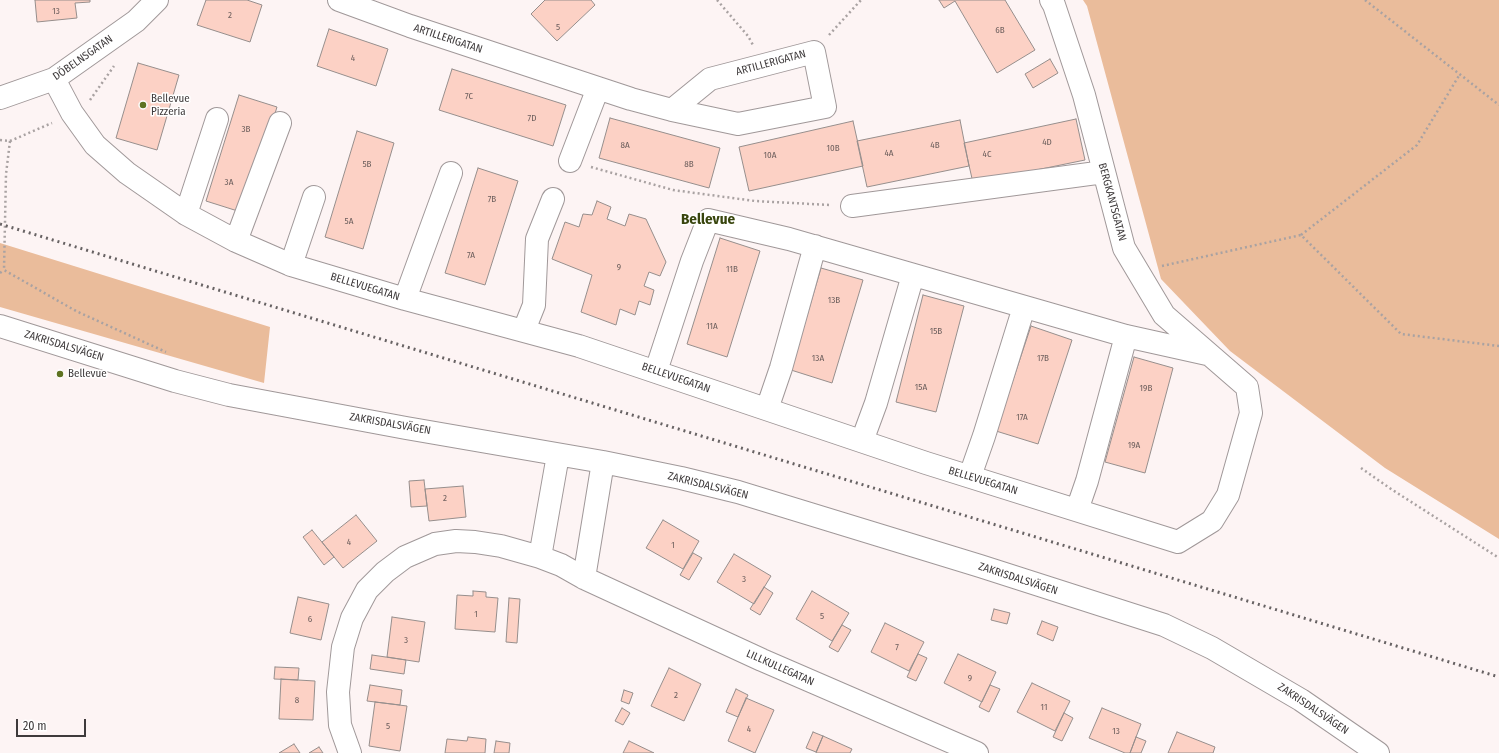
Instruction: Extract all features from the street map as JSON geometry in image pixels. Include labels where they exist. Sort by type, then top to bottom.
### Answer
[{"type":"street","name":"DÖBELNSGATAN","points":[[0,98],[54,79],[136,21],[157,0]]},
{"type":"street","name":"ARTILLERIGATAN","points":[[339,0],[410,26],[631,99],[672,110],[738,124],[825,107],[814,52],[710,79],[672,110]]},
{"type":"street","name":"BERGKANTSGATAN","points":[[1051,0],[1054,5],[1084,96],[1124,248],[1164,315],[1247,387]]},
{"type":"street","name":"BELLEVUEGATAN","points":[[54,79],[72,113],[95,145],[127,173],[186,214],[236,241],[291,265],[405,299],[579,346],[862,441],[1178,542],[1212,521],[1228,495],[1251,413],[1247,387]]},
{"type":"street","points":[[570,161],[598,88]]},
{"type":"street","points":[[186,214],[217,119]]},
{"type":"street","points":[[236,241],[280,123]]},
{"type":"street","points":[[852,206],[1104,172]]},
{"type":"street","points":[[405,299],[451,173]]},
{"type":"street","points":[[291,265],[314,197]]},
{"type":"street","points":[[524,330],[534,305],[537,239],[554,199]]},
{"type":"street","points":[[656,371],[692,261],[708,220],[815,246],[1126,336],[1210,355]]},
{"type":"street","points":[[767,409],[781,368],[815,246]]},
{"type":"street","points":[[862,441],[876,403],[913,275]]},
{"type":"street","points":[[970,476],[1024,307]]},
{"type":"street","name":"ZAKRISDALSVÄGEN","points":[[0,326],[175,381],[237,396],[603,462],[681,478],[738,492],[980,566],[1164,625],[1212,648],[1267,679],[1301,700],[1378,753]]},
{"type":"street","points":[[1078,510],[1126,336]]},
{"type":"street","points":[[540,557],[558,455]]},
{"type":"street","points":[[584,578],[603,462]]},
{"type":"street","name":"LILLKULLEGATAN","points":[[350,753],[340,725],[338,692],[342,647],[352,618],[367,590],[385,572],[405,557],[435,544],[456,540],[501,546],[540,557],[561,565],[584,578],[762,660],[977,753]]},
{"type":"path","points":[[717,0],[748,36],[764,65]]},
{"type":"path","points":[[814,52],[861,0]]},
{"type":"path","points":[[1365,0],[1499,105]]},
{"type":"path","points":[[1138,271],[1301,235],[1417,145],[1460,74]]},
{"type":"path","points":[[4,270],[6,174],[10,141]]},
{"type":"path","points":[[570,161],[673,190],[755,202],[852,206]]},
{"type":"path","points":[[1301,235],[1401,334],[1499,346]]},
{"type":"path","points":[[0,273],[4,270]]},
{"type":"path","points":[[4,270],[76,311],[178,358],[175,381]]},
{"type":"path","points":[[1361,468],[1391,489],[1499,558]]},
{"type":"shaded area","points":[[1083,0],[1499,0],[1499,539],[1385,468],[1230,351],[1161,279],[1087,6]]},
{"type":"shaded area","points":[[0,243],[270,327],[264,383],[0,307]]},
{"type":"building","points":[[35,0],[90,0],[90,2],[75,3],[77,18],[37,22]]},
{"type":"building","points":[[206,0],[247,0],[262,5],[250,42],[197,25]]},
{"type":"building","points":[[545,0],[591,0],[595,5],[557,41],[531,14]]},
{"type":"building","points":[[939,0],[1005,0],[1035,50],[997,73],[955,1],[944,8]]},
{"type":"building","points":[[329,29],[388,49],[376,86],[317,66]]},
{"type":"building","points":[[1050,59],[1058,73],[1033,88],[1025,74]]},
{"type":"building","points":[[138,63],[179,75],[157,150],[116,138]]},
{"type":"building","points":[[452,69],[566,105],[553,146],[439,110]]},
{"type":"building","points":[[239,95],[277,107],[244,213],[206,201]]},
{"type":"building","points":[[610,118],[720,148],[709,188],[599,158]]},
{"type":"building","points":[[1076,119],[1085,160],[973,183],[964,143]]},
{"type":"building","points":[[960,120],[969,166],[867,187],[857,141]]},
{"type":"building","points":[[853,121],[863,166],[749,191],[739,147]]},
{"type":"building","points":[[357,131],[394,143],[363,249],[325,237]]},
{"type":"building","points":[[478,168],[518,181],[485,285],[445,273]]},
{"type":"building","points":[[597,201],[611,207],[607,219],[625,226],[629,214],[646,219],[666,262],[660,276],[649,272],[644,286],[654,290],[650,305],[639,301],[635,315],[620,309],[616,325],[581,312],[592,275],[552,259],[565,222],[579,227],[583,214],[592,215]]},
{"type":"building","points":[[720,238],[760,251],[727,357],[687,344]]},
{"type":"building","points":[[821,268],[863,280],[832,383],[791,370]]},
{"type":"building","points":[[923,295],[964,306],[936,412],[896,402]]},
{"type":"building","points":[[1031,326],[1072,340],[1038,444],[996,431]]},
{"type":"building","points":[[1134,357],[1173,368],[1145,473],[1105,462]]},
{"type":"building","points":[[424,480],[427,506],[411,507],[409,481]]},
{"type":"building","points":[[463,486],[466,517],[429,521],[425,489]]},
{"type":"building","points":[[356,515],[377,541],[343,568],[322,542]]},
{"type":"building","points":[[663,520],[699,541],[683,569],[646,548]]},
{"type":"building","points":[[312,530],[334,557],[324,565],[303,537]]},
{"type":"building","points":[[693,553],[702,558],[689,580],[680,575]]},
{"type":"building","points":[[734,554],[771,576],[754,604],[717,582]]},
{"type":"building","points":[[764,587],[773,593],[760,615],[750,609]]},
{"type":"building","points":[[473,591],[486,592],[486,597],[498,598],[495,632],[455,629],[457,595],[473,596]]},
{"type":"building","points":[[812,591],[849,613],[832,641],[796,619]]},
{"type":"building","points":[[298,597],[329,604],[321,640],[290,633]]},
{"type":"building","points":[[509,598],[520,599],[517,643],[506,642]]},
{"type":"building","points":[[994,609],[1010,613],[1007,624],[991,620]]},
{"type":"building","points":[[392,617],[425,622],[419,662],[387,657]]},
{"type":"building","points":[[1042,621],[1058,627],[1053,641],[1037,634]]},
{"type":"building","points":[[885,623],[924,642],[909,671],[871,652]]},
{"type":"building","points":[[842,625],[851,630],[838,652],[829,647]]},
{"type":"building","points":[[918,654],[927,658],[916,681],[907,677]]},
{"type":"building","points":[[958,654],[996,672],[982,702],[944,683]]},
{"type":"building","points":[[372,655],[406,660],[404,674],[370,669]]},
{"type":"building","points":[[275,667],[299,668],[298,680],[274,679]]},
{"type":"building","points":[[669,668],[701,684],[684,721],[651,706]]},
{"type":"building","points":[[281,679],[315,681],[313,720],[279,719]]},
{"type":"building","points":[[1032,683],[1070,701],[1055,731],[1017,712]]},
{"type":"building","points":[[370,685],[402,690],[400,705],[367,701]]},
{"type":"building","points":[[990,685],[1000,689],[989,712],[979,707]]},
{"type":"building","points":[[736,689],[748,695],[738,717],[726,712]]},
{"type":"building","points":[[624,690],[633,693],[629,704],[621,701]]},
{"type":"building","points":[[746,698],[774,710],[755,753],[728,741]]},
{"type":"building","points":[[375,702],[407,706],[400,751],[369,746]]},
{"type":"building","points":[[622,708],[630,713],[623,725],[615,721]]},
{"type":"building","points":[[1102,708],[1141,724],[1130,753],[1125,753],[1089,738]]},
{"type":"building","points":[[1064,713],[1073,718],[1062,741],[1053,737]]},
{"type":"building","points":[[813,732],[823,736],[816,752],[806,748]]},
{"type":"building","points":[[1177,732],[1215,747],[1213,753],[1168,753]]},
{"type":"building","points":[[823,736],[852,749],[850,753],[816,753]]},
{"type":"building","points":[[468,737],[486,739],[485,753],[445,753],[447,739],[467,741]]},
{"type":"building","points":[[1136,737],[1146,741],[1141,753],[1130,753]]},
{"type":"building","points":[[496,741],[510,743],[509,753],[494,753]]},
{"type":"building","points":[[629,741],[654,753],[623,753]]},
{"type":"building","points":[[294,744],[300,753],[279,753]]},
{"type":"building","points":[[319,747],[323,753],[309,753]]},
{"type":"railway","points":[[0,224],[1499,677]]},
{"type":"place","name":"Bellevue Pizzeria","points":[[143,105]]},
{"type":"place","name":"Bellevue","points":[[60,374]]},
{"type":"district","name":"Bellevue","points":[[708,220]]}]
